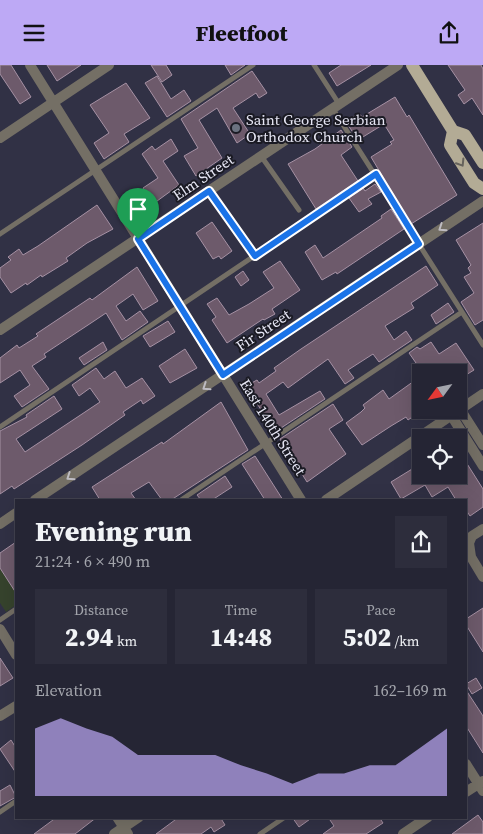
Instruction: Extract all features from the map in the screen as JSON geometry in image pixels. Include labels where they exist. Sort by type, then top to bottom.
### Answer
[{"type":"main road","points":[[412,65],[453,131],[465,135],[483,163]]},
{"type":"main road","points":[[453,131],[450,145],[474,183],[483,189]]},
{"type":"street","name":"East 140th Street","points":[[30,65],[300,499]]},
{"type":"street","points":[[0,137],[109,65]]},
{"type":"street","name":"Elm Street","points":[[0,330],[398,65]]},
{"type":"street","name":"Fir Street","points":[[37,499],[483,201]]},
{"type":"street","points":[[468,404],[483,394]]},
{"type":"street","points":[[327,499],[445,419]]},
{"type":"street","points":[[454,419],[483,466]]},
{"type":"street","points":[[466,419],[483,445]]},
{"type":"street","points":[[0,524],[15,514]]},
{"type":"street","points":[[483,529],[472,536],[469,543],[471,557],[483,577]]},
{"type":"street","points":[[0,629],[15,653]]},
{"type":"street","points":[[0,716],[15,706]]},
{"type":"street","points":[[467,765],[482,785],[467,792]]},
{"type":"street","points":[[118,819],[126,831]]},
{"type":"street","points":[[114,834],[126,831],[137,819]]},
{"type":"street","points":[[403,834],[425,819]]},
{"type":"lane","points":[[0,234],[253,65]]},
{"type":"lane","points":[[314,65],[376,174],[483,345]]},
{"type":"lane","points":[[261,156],[298,210]]},
{"type":"lane","points":[[0,427],[376,174]]},
{"type":"lane","points":[[209,191],[255,256]]},
{"type":"lane","points":[[182,499],[462,312]]},
{"type":"lane","points":[[0,620],[15,610]]},
{"type":"lane","points":[[0,812],[15,802]]},
{"type":"lane","points":[[260,834],[282,819]]},
{"type":"green space","points":[[0,568],[15,591],[15,606],[6,612],[0,603]]},
{"type":"building","points":[[0,65],[11,65],[31,97],[20,104],[0,74]]},
{"type":"building","points":[[47,65],[81,65],[57,81]]},
{"type":"building","points":[[151,65],[166,65],[172,75],[162,82]]},
{"type":"building","points":[[225,65],[245,65],[231,75]]},
{"type":"building","points":[[341,65],[371,65],[337,86],[329,73]]},
{"type":"building","points":[[448,65],[481,65],[483,69],[483,115],[472,98],[464,104],[458,95],[465,90]]},
{"type":"building","points":[[252,71],[267,93],[259,98],[256,93],[233,108],[250,134],[237,143],[217,108],[199,120],[222,158],[196,176],[184,156],[198,148],[181,119]]},
{"type":"building","points":[[157,76],[171,99],[184,90],[191,101],[167,117],[145,83]]},
{"type":"building","points":[[126,83],[150,118],[124,134],[129,142],[104,159],[94,143],[109,133],[90,105]]},
{"type":"building","points":[[395,97],[407,117],[409,115],[457,195],[411,224],[371,157],[392,144],[390,142],[394,140],[384,124],[358,140],[348,125],[353,121],[351,118],[359,113],[362,117]]},
{"type":"building","points":[[341,130],[352,147],[341,155],[358,181],[316,209],[288,164],[315,149]]},
{"type":"building","points":[[171,139],[178,151],[163,161],[179,185],[153,204],[143,188],[158,178],[142,154],[152,146],[155,150]]},
{"type":"building","points":[[375,184],[381,192],[368,199],[372,204],[359,212],[349,198],[363,188],[365,191]]},
{"type":"building","points":[[97,205],[113,229],[87,243],[66,258],[68,261],[11,293],[0,277],[0,268],[11,260],[8,257],[19,249],[23,255]]},
{"type":"building","points":[[391,209],[404,229],[337,274],[336,272],[322,280],[305,252],[315,245],[323,258],[382,218],[381,216]]},
{"type":"building","points":[[212,222],[232,251],[221,259],[219,256],[213,259],[196,233]]},
{"type":"building","points":[[483,223],[483,320],[475,325],[461,302],[474,293],[464,277],[471,273],[468,268],[471,265],[456,240]]},
{"type":"building","points":[[280,261],[300,290],[272,309],[275,314],[263,319],[227,343],[212,320],[216,317],[207,304],[217,298],[229,315],[249,304],[274,288],[263,272]]},
{"type":"building","points":[[426,266],[438,285],[411,303],[414,308],[385,326],[394,340],[406,331],[412,340],[379,362],[373,354],[348,370],[354,378],[345,384],[328,359],[288,388],[283,382],[266,394],[279,415],[320,391],[325,399],[275,432],[246,386],[257,380],[259,383],[276,371],[274,368],[301,349]]},
{"type":"building","points":[[137,267],[158,301],[143,310],[133,294],[116,306],[126,321],[140,311],[148,322],[122,340],[106,313],[44,354],[46,357],[32,366],[49,389],[22,407],[14,396],[30,385],[20,370],[0,383],[0,358],[17,345],[19,348],[38,336],[36,334],[90,298],[92,300]]},
{"type":"building","points":[[243,271],[249,280],[241,286],[235,277]]},
{"type":"building","points":[[448,303],[454,312],[436,324],[431,315]]},
{"type":"building","points":[[168,321],[175,332],[150,347],[143,336]]},
{"type":"building","points":[[103,342],[107,350],[84,365],[79,358]]},
{"type":"building","points":[[431,342],[439,354],[456,343],[474,370],[468,374],[468,364],[417,364],[409,353],[417,347],[420,349]]},
{"type":"building","points":[[185,349],[197,368],[170,383],[159,366]]},
{"type":"building","points":[[96,368],[104,379],[115,371],[126,388],[142,378],[155,396],[143,404],[141,400],[123,412],[125,415],[82,445],[14,489],[12,486],[0,494],[0,431],[27,417],[26,415],[54,396],[62,409],[16,439],[25,452],[100,402],[90,388],[79,396],[72,385]]},
{"type":"building","points":[[412,382],[412,417],[408,420],[406,417],[362,445],[346,423],[365,408],[363,405],[383,390],[389,399]]},
{"type":"building","points":[[221,402],[248,450],[173,499],[161,499],[149,482],[131,493],[135,499],[99,499],[92,487],[162,442],[163,444]]},
{"type":"building","points":[[333,404],[343,420],[329,429],[346,454],[307,482],[280,439]]},
{"type":"building","points":[[255,456],[282,499],[264,499],[242,464]]},
{"type":"building","points":[[467,464],[483,489],[483,507],[470,516],[467,512],[467,499],[455,499],[448,487],[432,497],[425,485],[401,499],[391,482],[412,469],[412,484],[467,484]]},
{"type":"building","points":[[225,476],[232,487],[214,499],[200,499],[197,495]]},
{"type":"building","points":[[15,543],[15,591],[0,568],[0,553]]},
{"type":"building","points":[[483,608],[483,652],[467,627],[467,618]]},
{"type":"building","points":[[0,658],[13,678],[0,686]]},
{"type":"building","points":[[476,678],[482,688],[472,694],[467,683]]},
{"type":"building","points":[[467,692],[483,716],[483,753],[467,728]]},
{"type":"building","points":[[11,740],[15,746],[15,772],[0,749]]},
{"type":"building","points":[[10,785],[15,798],[0,806],[0,791]]},
{"type":"building","points":[[478,815],[483,822],[483,834],[452,834]]},
{"type":"building","points":[[54,819],[94,819],[75,834],[34,834]]},
{"type":"building","points":[[176,819],[221,819],[225,825],[214,832],[211,827],[201,834],[156,834]]},
{"type":"building","points":[[293,819],[310,819],[299,827]]},
{"type":"building","points":[[329,819],[380,819],[383,823],[366,834],[323,834],[334,826]]},
{"type":"place","name":"Saint George Serbian Orthodox Church","points":[[236,128]]},
{"type":"route","points":[[376,174],[419,244],[223,375],[138,239],[209,191],[255,256],[376,174]]}]
